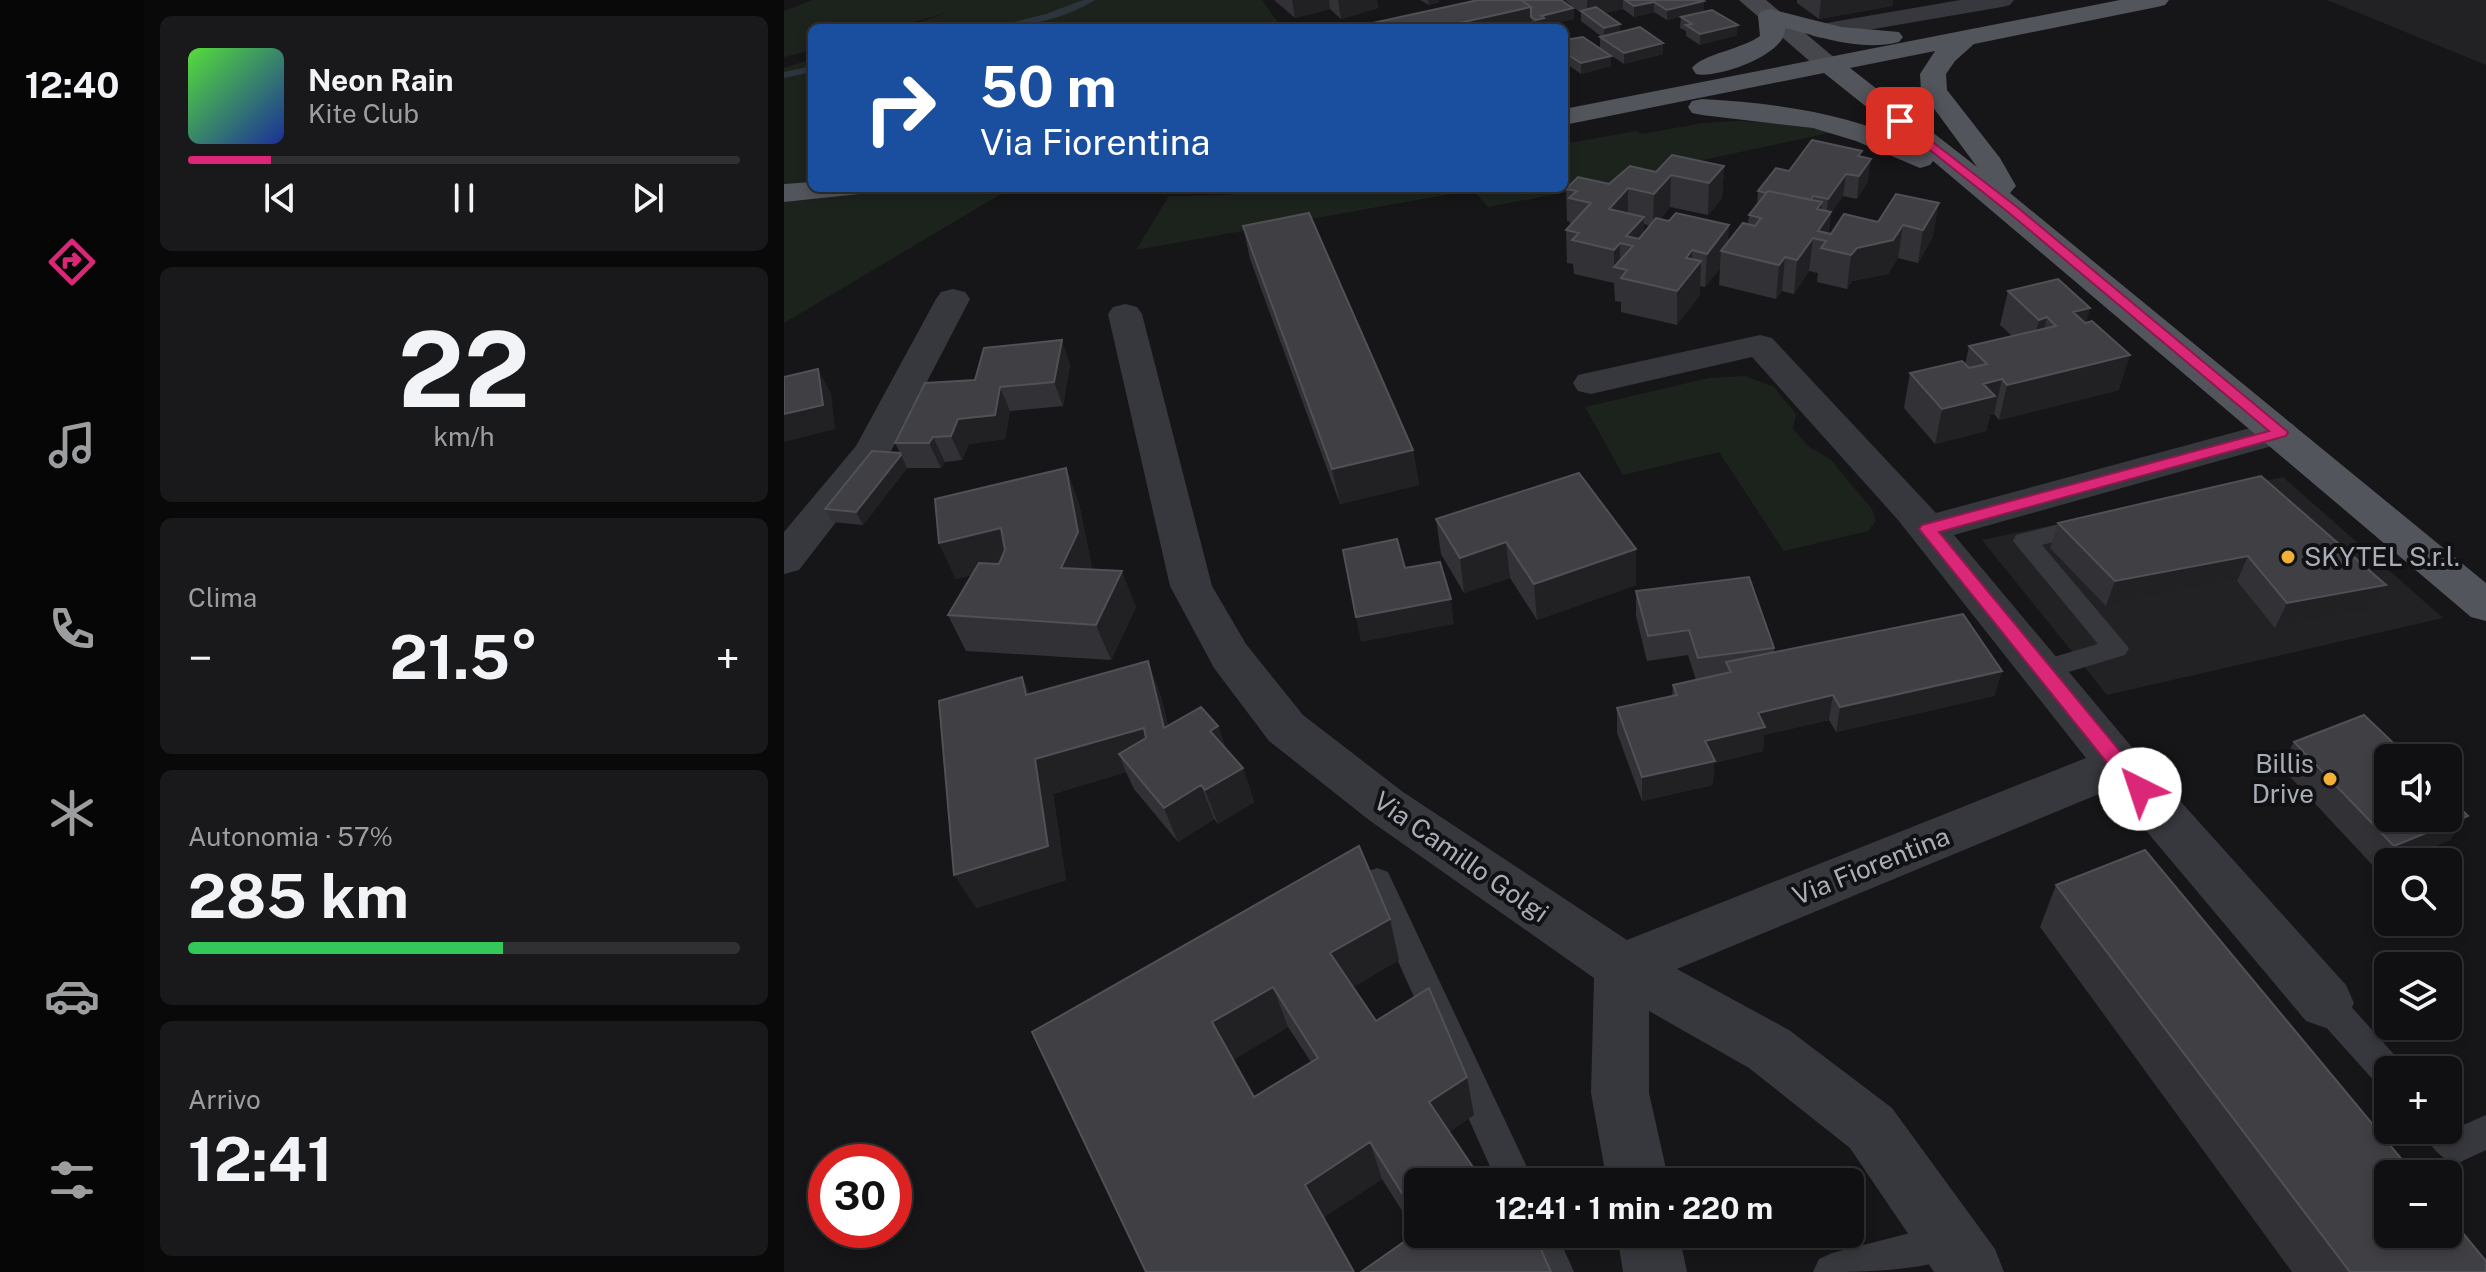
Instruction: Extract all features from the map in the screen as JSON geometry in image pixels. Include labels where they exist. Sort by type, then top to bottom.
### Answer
[{"type":"main road","points":[[1576,114],[2157,0]]},
{"type":"main road","points":[[1760,8],[1829,30],[1874,38],[1968,36]]},
{"type":"main road","points":[[1760,8],[2013,210],[2486,606]]},
{"type":"main road","points":[[1576,114],[1760,48],[1773,35],[1760,8]]},
{"type":"main road","points":[[1968,36],[1945,56],[1933,74],[1934,91],[1990,164],[2013,210]]},
{"type":"main road","points":[[1576,114],[1687,107],[1774,111],[1826,121],[1905,152],[2013,210]]},
{"type":"main road","points":[[784,182],[808,183]]},
{"type":"main road","points":[[784,193],[808,191]]},
{"type":"street","points":[[1829,30],[2002,0]]},
{"type":"street","points":[[784,560],[872,451],[953,299]]},
{"type":"street","name":"Via Camillo Golgi","points":[[1125,314],[1191,586],[1230,656],[1286,728],[1386,806],[1622,967],[1769,1049],[1871,1128],[1962,1256]]},
{"type":"street","points":[[1591,383],[1760,345],[1928,529],[2119,765],[2326,1003]]},
{"type":"street","points":[[1928,529],[2280,432]]},
{"type":"street","name":"Via Fiorentina","points":[[1622,967],[2119,765]]},
{"type":"street","points":[[1622,967],[1620,1093],[1635,1168]]},
{"type":"street","points":[[1651,1248],[1655,1272]]},
{"type":"lane","points":[[2039,498],[2067,530]]},
{"type":"lane","points":[[2042,670],[2116,648],[2025,541],[2112,519]]},
{"type":"lane","points":[[1377,881],[1510,1168]]},
{"type":"lane","points":[[2326,1003],[2374,1056]]},
{"type":"lane","points":[[2462,1144],[2486,1132]]},
{"type":"lane","points":[[1544,1248],[1555,1272]]},
{"type":"lane","points":[[1832,1272],[1962,1256]]},
{"type":"shaded area","points":[[812,0],[1262,0],[1279,24],[915,24],[946,13],[906,24],[808,24],[808,51],[784,57],[784,11]]},
{"type":"shaded area","points":[[2327,0],[2486,0],[2486,65]]},
{"type":"shaded area","points":[[808,60],[808,192],[1004,192],[784,323],[784,68]]},
{"type":"shaded area","points":[[1702,123],[1785,123],[1834,132],[1698,161],[1694,168],[1568,192],[1568,143]]},
{"type":"shaded area","points":[[1252,192],[1462,192],[1136,250],[1169,196]]},
{"type":"shaded area","points":[[1475,192],[1567,192],[1488,207]]},
{"type":"shaded area","points":[[1745,376],[1774,387],[1796,414],[1793,429],[1809,447],[1830,459],[1872,509],[1876,521],[1868,531],[1784,551],[1719,452],[1623,475],[1585,407],[1709,378]]},
{"type":"shaded area","points":[[2283,477],[2443,618],[2107,695],[1982,540]]},
{"type":"building","points":[[1478,0],[1521,0],[1531,7],[1455,24],[1368,24]]},
{"type":"building","points":[[1521,0],[1561,0],[1573,8],[1536,20],[1531,17],[1531,7]]},
{"type":"building","points":[[1625,0],[1704,1],[1667,10],[1654,2],[1634,6]]},
{"type":"building","points":[[1596,7],[1620,24],[1604,28],[1581,11]]},
{"type":"building","points":[[1712,10],[1738,25],[1700,34],[1686,25],[1692,24],[1681,17]]},
{"type":"building","points":[[1640,27],[1663,43],[1624,53],[1600,37]]},
{"type":"building","points":[[1583,37],[1611,56],[1581,63],[1568,55],[1568,39]]},
{"type":"building","points":[[1812,140],[1862,151],[1858,156],[1871,159],[1859,176],[1846,174],[1828,199],[1813,196],[1811,200],[1758,191],[1776,168],[1789,171]]},
{"type":"building","points":[[1672,155],[1724,166],[1709,183],[1671,175],[1654,194],[1628,188],[1609,209],[1644,217],[1626,236],[1639,239],[1656,218],[1669,221],[1676,213],[1729,225],[1707,254],[1692,250],[1686,258],[1701,261],[1677,291],[1621,278],[1627,270],[1614,267],[1633,246],[1620,243],[1614,250],[1572,240],[1579,233],[1566,230],[1591,203],[1569,198],[1577,191],[1568,187],[1578,177],[1609,184],[1630,166],[1656,172]]},
{"type":"building","points":[[1768,191],[1822,202],[1817,209],[1831,212],[1818,231],[1831,234],[1844,214],[1878,222],[1896,194],[1939,203],[1923,230],[1903,225],[1893,240],[1857,248],[1851,255],[1821,248],[1826,241],[1813,238],[1797,260],[1785,257],[1779,265],[1721,251],[1743,223],[1755,226],[1761,218],[1749,215]]},
{"type":"building","points":[[1309,213],[1413,450],[1332,469],[1243,226]]},
{"type":"building","points":[[2058,279],[2090,308],[2073,312],[2085,323],[2092,321],[2130,355],[2007,385],[2002,379],[1983,384],[1995,396],[1942,409],[1910,373],[1962,361],[1969,368],[1987,364],[1969,346],[2056,326],[2047,317],[2039,320],[2008,291]]},
{"type":"building","points":[[1062,340],[1054,382],[1000,387],[995,415],[958,419],[951,436],[933,437],[929,443],[895,443],[925,383],[975,380],[984,348]]},
{"type":"building","points":[[818,369],[823,405],[784,414],[784,377]]},
{"type":"building","points":[[872,451],[901,455],[856,512],[825,509]]},
{"type":"building","points":[[1066,468],[1078,532],[1061,568],[1122,571],[1096,625],[948,615],[979,563],[999,564],[1005,550],[1001,528],[939,543],[935,499]]},
{"type":"building","points":[[1579,473],[1636,549],[1534,584],[1506,542],[1460,558],[1436,519]]},
{"type":"building","points":[[2261,476],[2386,585],[2287,603],[2248,556],[2115,581],[2058,523]]},
{"type":"building","points":[[1397,539],[1405,568],[1440,562],[1451,599],[1356,617],[1343,550]]},
{"type":"building","points":[[1749,577],[1774,648],[1698,658],[1689,630],[1648,636],[1636,591]]},
{"type":"building","points":[[1963,614],[2002,671],[1840,707],[1833,695],[1758,713],[1765,727],[1705,741],[1715,761],[1642,777],[1617,708],[1677,695],[1673,685],[1731,672],[1726,662]]},
{"type":"building","points":[[1148,661],[1164,728],[1201,707],[1218,726],[1210,731],[1243,768],[1205,790],[1201,785],[1164,808],[1119,754],[1146,738],[1144,728],[1035,759],[1048,846],[954,875],[939,701],[1022,677],[1026,695]]},
{"type":"building","points":[[2364,715],[2394,744],[2374,744],[2374,825],[2294,742]]},
{"type":"building","points":[[2381,832],[2429,832],[2394,846]]},
{"type":"building","points":[[1359,846],[1390,919],[1330,953],[1376,1021],[1429,988],[1467,1077],[1429,1102],[1474,1168],[1404,1168],[1404,1197],[1370,1142],[1305,1185],[1354,1272],[1146,1272],[1032,1032]],"holes":[[[1273,987],[1318,1058],[1254,1097],[1212,1022]]]},
{"type":"building","points":[[2145,850],[2374,1126],[2374,1144],[2389,1144],[2402,1160],[2374,1160],[2374,1248],[2462,1248],[2462,1232],[2486,1261],[2486,1272],[2350,1272],[2056,885]]},
{"type":"building","points":[[1404,1242],[1404,1248],[1540,1248],[1551,1272],[1361,1272]]},
{"type":"waterway","points":[[1013,24],[1049,16],[1091,0]]},
{"type":"waterway","points":[[784,75],[808,70]]},
{"type":"place","name":"SKYTEL S.r.l.","points":[[2288,557]]},
{"type":"place","name":"Billis Drive","points":[[2330,779]]},
{"type":"route","points":[[1900,121],[2013,210],[2280,432],[1928,529],[2140,789]]}]
